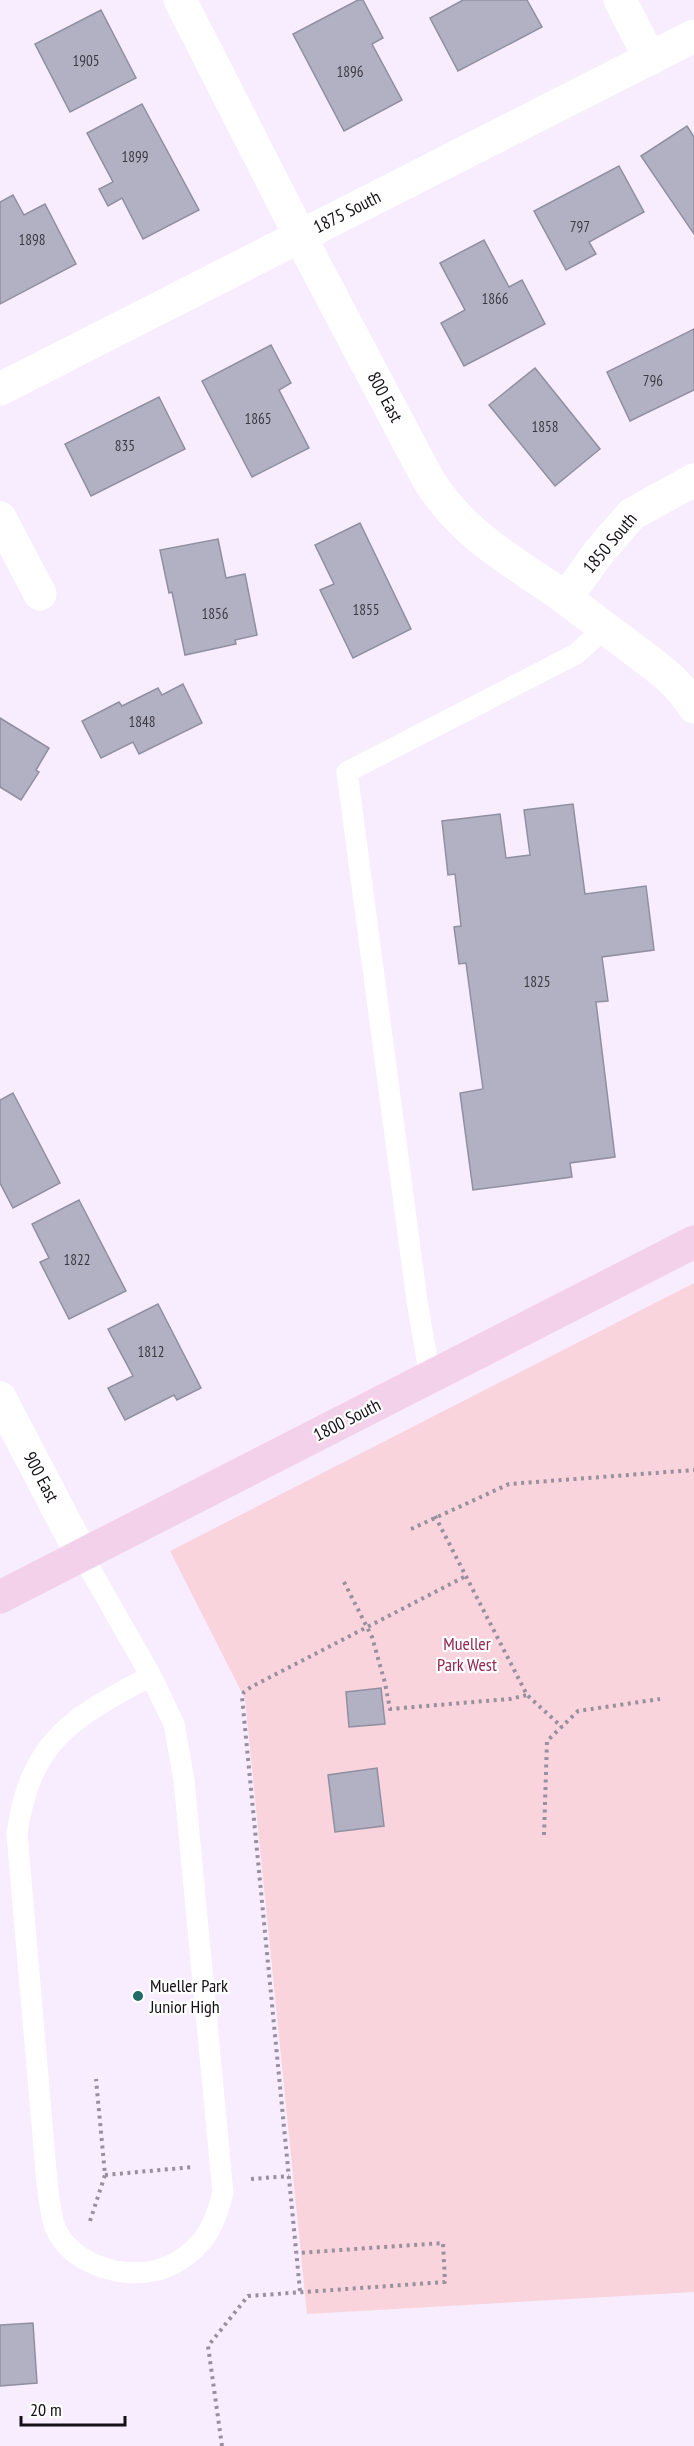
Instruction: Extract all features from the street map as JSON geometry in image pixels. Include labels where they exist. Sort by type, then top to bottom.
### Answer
[{"type":"main road","name":"1800 South","points":[[0,1597],[694,1242]]},
{"type":"street","name":"800 East","points":[[180,0],[300,236],[428,479],[443,503],[482,541],[566,598],[665,673],[685,692],[694,707]]},
{"type":"street","points":[[620,0],[650,59]]},
{"type":"street","name":"1875 South","points":[[0,389],[694,36]]},
{"type":"street","name":"1850 South","points":[[566,598],[632,513],[694,480]]},
{"type":"street","points":[[0,518],[40,594]]},
{"type":"street","name":"900 East","points":[[0,1398],[82,1555]]},
{"type":"lane","points":[[430,1377],[415,1289],[347,772],[576,654],[605,628]]},
{"type":"lane","points":[[82,1555],[151,1676],[174,1724],[184,1780],[223,2193],[215,2219],[201,2243],[180,2260],[154,2271],[124,2272],[100,2267],[77,2254],[63,2240],[55,2226],[47,2182],[17,1834],[21,1804],[32,1773],[50,1743],[71,1723],[101,1702],[151,1676]]},
{"type":"path","points":[[411,1529],[509,1484],[694,1470]]},
{"type":"path","points":[[435,1516],[527,1695],[562,1727]]},
{"type":"path","points":[[300,2291],[242,1697],[244,1692],[251,1687],[466,1576]]},
{"type":"path","points":[[344,1582],[366,1627],[385,1683],[390,1709],[510,1699],[527,1695]]},
{"type":"path","points":[[544,1835],[547,1742],[578,1712],[660,1699]]},
{"type":"path","points":[[90,2221],[105,2175],[96,2079]]},
{"type":"path","points":[[105,2175],[194,2166]]},
{"type":"path","points":[[251,2179],[289,2176]]},
{"type":"path","points":[[222,2446],[208,2346],[248,2296],[445,2282],[443,2243],[297,2253]]},
{"type":"green space","name":"Mueller Park West","points":[[694,1283],[694,2292],[307,2314],[245,1699],[170,1551]]},
{"type":"building","points":[[358,0],[363,0],[383,38],[372,44],[402,100],[344,131],[293,34]]},
{"type":"building","points":[[463,0],[527,0],[542,27],[458,71],[430,18]]},
{"type":"building","points":[[101,10],[136,78],[70,112],[35,44]]},
{"type":"building","points":[[142,104],[199,210],[143,239],[122,198],[108,206],[99,189],[113,182],[87,133]]},
{"type":"building","points":[[687,126],[694,137],[694,234],[641,156]]},
{"type":"building","points":[[619,166],[644,212],[589,242],[596,254],[566,270],[534,211]]},
{"type":"building","points":[[13,195],[24,215],[45,204],[76,264],[0,304],[0,202]]},
{"type":"building","points":[[484,240],[509,287],[522,280],[545,324],[464,366],[441,323],[465,310],[440,263]]},
{"type":"building","points":[[694,329],[694,390],[630,421],[607,372]]},
{"type":"building","points":[[271,345],[291,383],[279,390],[309,448],[252,477],[202,381]]},
{"type":"building","points":[[535,368],[600,449],[555,486],[489,405]]},
{"type":"building","points":[[159,397],[185,449],[91,496],[65,444]]},
{"type":"building","points":[[360,523],[411,629],[353,658],[320,590],[334,584],[315,545]]},
{"type":"building","points":[[218,539],[226,578],[245,574],[257,635],[235,640],[236,644],[185,655],[172,592],[169,593],[160,550]]},
{"type":"building","points":[[183,684],[202,723],[139,754],[133,742],[101,758],[82,721],[119,702],[122,706],[158,688],[162,695]]},
{"type":"building","points":[[0,718],[49,748],[36,770],[39,772],[21,800],[0,787]]},
{"type":"building","points":[[573,804],[585,894],[646,886],[654,950],[602,957],[608,1001],[596,1002],[615,1157],[570,1163],[572,1177],[473,1190],[460,1093],[483,1089],[466,963],[459,964],[454,927],[461,926],[455,874],[448,875],[442,821],[500,814],[506,858],[530,855],[524,810]]},
{"type":"building","points":[[13,1093],[60,1183],[13,1208],[0,1183],[0,1100]]},
{"type":"building","points":[[79,1200],[126,1291],[69,1319],[40,1262],[49,1258],[32,1224]]},
{"type":"building","points":[[158,1304],[201,1388],[177,1400],[174,1395],[125,1420],[108,1388],[133,1376],[108,1329]]},
{"type":"building","points":[[381,1688],[385,1724],[349,1727],[346,1692]]},
{"type":"building","points":[[377,1768],[384,1826],[335,1832],[328,1775]]},
{"type":"building","points":[[33,2323],[37,2383],[0,2386],[0,2325]]},
{"type":"place","name":"Mueller Park Junior High","points":[[138,1996]]}]
